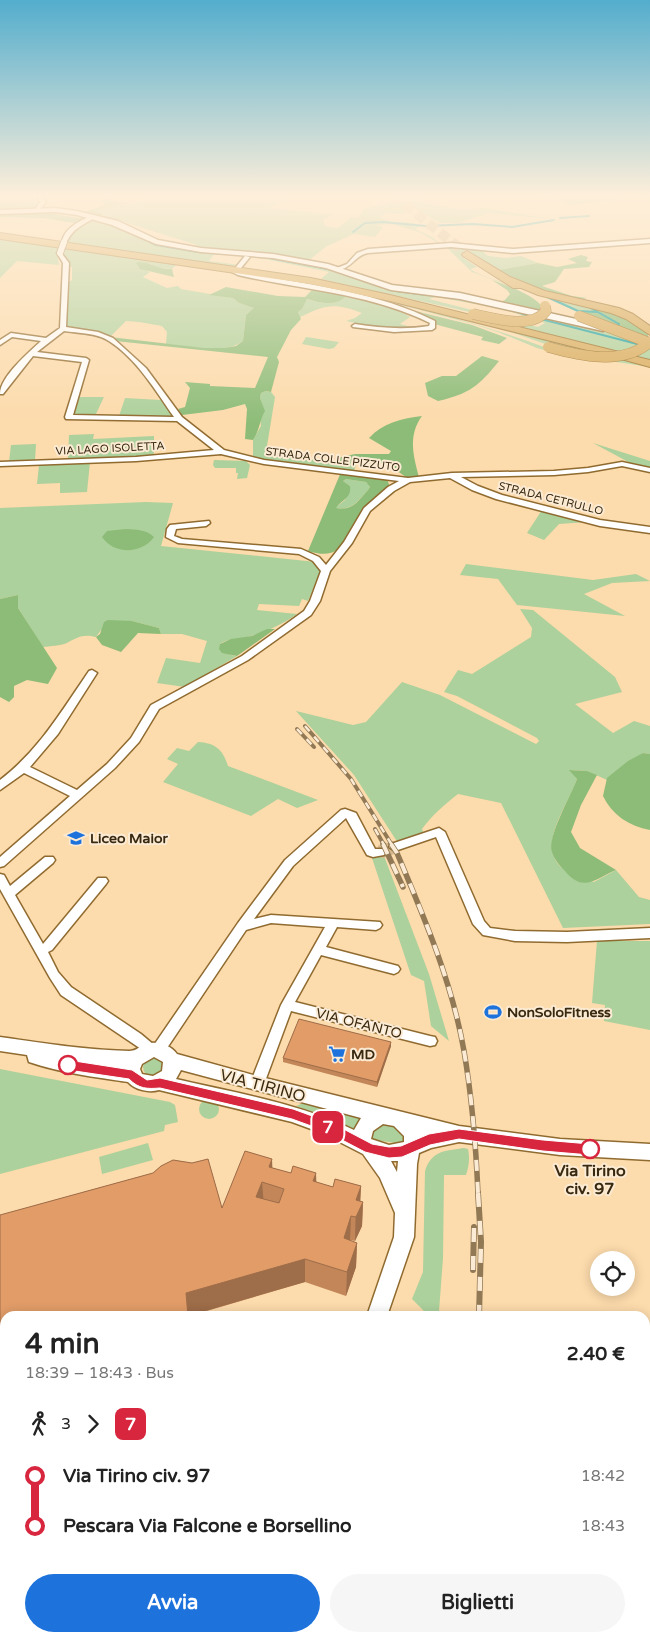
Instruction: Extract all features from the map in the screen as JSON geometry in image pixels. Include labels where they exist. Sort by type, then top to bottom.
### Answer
[{"type":"highway","points":[[257,272],[372,293],[650,363]]},
{"type":"highway","points":[[493,272],[517,286],[579,316],[650,342]]},
{"type":"highway","points":[[506,280],[542,292],[588,302],[628,316],[642,323],[650,332]]},
{"type":"highway","points":[[372,293],[503,320],[526,321],[543,315],[546,311],[545,306],[519,290],[517,286]]},
{"type":"highway","points":[[449,313],[452,316],[578,355],[610,357],[637,351],[650,342]]},
{"type":"street","points":[[0,392],[17,369],[46,340],[63,329],[66,272]]},
{"type":"street","points":[[235,272],[379,300],[413,312],[432,322],[432,328],[424,329],[381,329],[355,326]]},
{"type":"street","points":[[350,272],[391,287],[460,296],[500,304],[650,342]]},
{"type":"street","name":"STRADA COLLE PIZZUTO","points":[[63,329],[98,334],[111,339],[144,369],[179,418],[221,452],[264,462],[408,480],[452,475],[554,473],[622,464],[650,470]]},
{"type":"street","points":[[0,343],[11,335],[46,340]]},
{"type":"street","points":[[32,354],[86,360],[73,398],[69,417],[179,418]]},
{"type":"street","name":"VIA LAGO ISOLETTA","points":[[0,464],[136,459],[221,452]]},
{"type":"street","name":"STRADA CETRULLO","points":[[452,475],[475,488],[499,497],[600,523],[650,530]]},
{"type":"street","points":[[0,864],[111,766],[135,740],[155,707],[245,658],[308,613],[315,601],[326,571],[348,543],[367,510],[391,489],[408,480]]},
{"type":"street","points":[[206,523],[173,527],[170,529],[170,537],[182,541],[301,552],[316,558],[326,571]]},
{"type":"street","points":[[316,558],[339,554]]},
{"type":"street","points":[[0,786],[24,768],[54,732],[92,673]]},
{"type":"street","points":[[24,768],[78,795]]},
{"type":"street","points":[[60,787],[68,804]]},
{"type":"street","points":[[151,1053],[289,863],[345,814],[352,816],[377,852]]},
{"type":"street","points":[[395,847],[439,832],[479,924],[487,932],[542,937],[650,933]]},
{"type":"street","points":[[10,893],[49,860]]},
{"type":"street","name":"VIA TIRINO","points":[[0,878],[54,975],[66,991],[151,1053],[257,1084],[392,1118],[437,1127],[459,1134],[560,1147],[650,1152]]},
{"type":"street","points":[[40,950],[48,947],[102,881]]},
{"type":"street","points":[[242,926],[271,920],[376,925]]},
{"type":"street","points":[[257,1084],[287,1005],[333,923]]},
{"type":"street","points":[[318,950],[394,968]]},
{"type":"street","name":"VIA OFANTO","points":[[287,1005],[430,1041]]},
{"type":"street","points":[[0,1046],[68,1065],[151,1053],[173,1065],[170,1075],[160,1083]]},
{"type":"street","name":"VIA TIRINO","points":[[151,1053],[141,1083],[160,1083],[293,1114],[329,1128],[366,1146]]},
{"type":"street","points":[[379,1311],[402,1245],[405,1228],[406,1164],[412,1146],[413,1133],[392,1118],[373,1120],[364,1128],[361,1137],[388,1173],[404,1215]]},
{"type":"street","name":"VIA TIRINO","points":[[412,1146],[429,1140],[459,1134]]},
{"type":"street","points":[[366,1146],[389,1153],[402,1152],[412,1146]]},
{"type":"green space","points":[[0,272],[6,272],[0,278]]},
{"type":"green space","points":[[72,272],[149,272],[143,277],[167,288],[178,286],[181,289],[233,298],[239,303],[255,308],[246,315],[243,341],[235,346],[226,348],[206,349],[166,344],[167,332],[162,326],[139,322],[126,321],[110,337],[64,328],[69,282],[72,280]]},
{"type":"green space","points":[[151,272],[173,272],[174,277]]},
{"type":"green space","points":[[327,272],[344,272],[391,287],[455,296],[600,327],[650,346],[650,360],[479,317],[474,313],[321,279],[329,272]],"holes":[[[436,297],[503,309],[545,323],[538,327],[429,299]]]},
{"type":"green space","points":[[501,272],[562,272],[555,282],[542,286],[572,296],[587,298],[583,299],[539,289]]},
{"type":"green space","points":[[278,276],[380,299],[447,316],[513,336],[547,348],[551,346],[499,328],[650,365],[650,367],[556,353],[537,348],[473,324],[371,297],[291,281]]},
{"type":"green space","points":[[492,280],[512,287],[531,297],[542,306],[541,312],[499,302],[505,300],[510,294]]},
{"type":"green space","points":[[226,287],[278,296],[305,297],[314,288],[348,294],[334,303],[323,303],[307,299],[302,309],[298,312],[301,319],[291,330],[277,357],[279,362],[271,392],[261,393],[260,398],[265,411],[253,440],[245,439],[247,409],[245,404],[223,410],[182,415],[178,409],[185,407],[190,388],[185,382],[210,384],[210,386],[255,388],[268,357],[115,341],[110,337],[204,348],[236,346],[243,341],[246,315],[254,308],[239,303],[233,298],[209,295]]},
{"type":"green space","points":[[348,294],[391,305],[410,317],[400,324],[415,328],[380,328],[346,321],[362,313],[337,306],[316,310],[300,317],[298,312],[302,309],[306,299],[323,303],[334,303]]},
{"type":"green space","points":[[540,295],[599,307],[582,314]]},
{"type":"green space","points":[[599,307],[626,317],[648,333],[648,339],[582,314]]},
{"type":"green space","points":[[407,309],[472,325],[507,338],[499,344],[481,340],[483,337],[434,324],[422,315]]},
{"type":"green space","points":[[306,337],[339,342],[334,348],[329,349],[302,344]]},
{"type":"green space","points":[[482,356],[499,361],[473,388],[438,401],[428,396],[425,383],[442,376],[456,376]]},
{"type":"green space","points":[[271,392],[275,397],[267,446],[269,452],[302,459],[357,463],[353,473],[253,458],[253,440],[261,426],[260,419],[264,411],[260,398],[261,393]]},
{"type":"green space","points":[[74,397],[104,397],[95,416],[71,414]]},
{"type":"green space","points":[[125,398],[161,400],[174,417],[119,416]]},
{"type":"green space","points":[[422,416],[413,438],[415,461],[419,477],[406,477],[387,464],[337,462],[337,458],[355,454],[389,454],[391,451],[369,438],[393,422]]},
{"type":"green space","points":[[94,434],[93,439],[154,436],[154,453],[152,456],[68,459],[69,435]]},
{"type":"green space","points":[[593,443],[650,461],[650,469],[634,465]]},
{"type":"green space","points":[[36,444],[35,460],[9,462],[11,445]]},
{"type":"green space","points":[[214,460],[246,461],[250,465],[247,478],[237,479],[238,473],[236,473],[236,468],[215,468],[213,465]]},
{"type":"green space","points":[[90,462],[87,492],[60,493],[60,483],[37,484],[39,465]]},
{"type":"green space","points":[[341,472],[387,479],[390,487],[366,506],[338,550],[321,554],[308,551]],"holes":[[[346,479],[366,482],[370,487],[355,504],[347,508],[336,508],[346,498],[350,490],[350,486],[343,481]]]},
{"type":"green space","points":[[346,479],[366,482],[370,487],[350,507],[335,508],[345,500],[350,486],[343,481]]},
{"type":"green space","points":[[146,502],[173,503],[161,546],[316,562],[321,569],[308,601],[302,599],[299,606],[259,604],[257,610],[297,614],[264,632],[223,642],[220,644],[231,655],[237,656],[185,687],[157,683],[166,658],[200,663],[207,641],[182,634],[161,634],[159,628],[132,621],[101,630],[96,637],[84,636],[64,644],[43,647],[18,608],[18,595],[0,599],[0,508]]},
{"type":"green space","points":[[542,510],[587,522],[559,524],[544,540],[527,533]]},
{"type":"green space","points":[[126,529],[144,531],[154,537],[143,547],[128,550],[114,547],[102,537],[107,531]]},
{"type":"green space","points":[[466,564],[593,580],[636,574],[650,581],[612,583],[584,594],[625,616],[517,605],[498,579],[460,575]]},
{"type":"green space","points":[[18,595],[18,608],[57,668],[48,684],[27,680],[14,686],[14,697],[9,702],[0,697],[0,599]]},
{"type":"green space","points":[[520,609],[533,610],[615,677],[622,692],[575,704],[613,733],[634,721],[650,726],[650,754],[643,753],[607,780],[587,771],[570,770],[577,779],[557,822],[552,845],[559,865],[594,882],[616,870],[639,897],[650,900],[650,924],[563,928],[501,803],[458,794],[438,810],[426,824],[422,829],[424,835],[398,843],[354,775],[296,711],[353,725],[366,722],[402,682],[440,695],[536,744],[539,741],[537,738],[457,696],[444,692],[458,670],[472,674],[531,637],[532,628]]},
{"type":"green space","points":[[108,620],[132,621],[159,628],[161,634],[138,633],[121,652],[102,645],[96,637],[100,634],[104,622]]},
{"type":"green space","points":[[267,629],[275,629],[237,656],[222,653],[219,649],[220,644],[231,639],[252,636]]},
{"type":"green space","points":[[198,742],[210,744],[218,748],[228,766],[318,800],[297,808],[278,799],[251,816],[163,782],[178,764],[167,759],[177,748],[189,751]]},
{"type":"green space","points":[[643,753],[650,754],[650,830],[635,826],[622,819],[611,809],[603,796],[607,778],[628,761]]},
{"type":"green space","points":[[569,770],[587,771],[597,775],[581,805],[571,832],[580,848],[616,870],[584,883],[571,878],[563,869],[554,857],[551,845],[556,826],[577,779]]},
{"type":"green space","points":[[384,856],[429,974],[449,1041],[431,1026],[424,981],[411,975],[372,858]]},
{"type":"green space","points":[[597,941],[650,941],[650,1030],[604,1021],[605,1005],[592,1003]]},
{"type":"green space","points":[[153,1057],[160,1060],[163,1067],[160,1074],[153,1077],[146,1074],[143,1067],[146,1060]]},
{"type":"green space","points":[[0,1069],[170,1102],[175,1105],[178,1122],[165,1125],[164,1131],[0,1174]]},
{"type":"green space","points":[[209,1099],[216,1102],[219,1109],[216,1116],[209,1119],[202,1116],[199,1109],[202,1102]]},
{"type":"green space","points":[[308,1104],[370,1120],[358,1135],[316,1113],[296,1106]]},
{"type":"green space","points":[[389,1123],[401,1128],[407,1142],[402,1144],[369,1139],[369,1133],[378,1125]]},
{"type":"green space","points":[[148,1143],[153,1160],[102,1174],[99,1157]]},
{"type":"green space","points":[[468,1149],[468,1165],[466,1175],[444,1175],[443,1258],[439,1311],[424,1311],[412,1299],[423,1272],[425,1171],[435,1155],[445,1151]]},
{"type":"building","name":"MD","points":[[299,1019],[391,1042],[377,1082],[283,1058]]},
{"type":"building","points":[[245,1151],[272,1159],[269,1167],[291,1173],[293,1166],[316,1173],[313,1181],[333,1187],[335,1179],[361,1186],[356,1200],[363,1202],[356,1217],[351,1216],[344,1238],[357,1243],[347,1272],[305,1259],[186,1293],[188,1311],[0,1311],[0,1215],[153,1173],[161,1166],[173,1160],[192,1163],[208,1159],[222,1208]],"holes":[[[262,1182],[284,1189],[279,1203],[256,1197]]]},
{"type":"waterway","points":[[358,279],[390,289]]},
{"type":"waterway","points":[[396,291],[427,295]]},
{"type":"waterway","points":[[543,295],[578,311],[597,312]]},
{"type":"waterway","points":[[589,307],[619,324],[617,328]]},
{"type":"waterway","points":[[512,310],[532,317]]},
{"type":"waterway","points":[[541,319],[641,345]]},
{"type":"tunnel","points":[[380,852],[395,847]]},
{"type":"railway","points":[[305,726],[351,779],[392,845]]},
{"type":"railway","points":[[297,729],[314,747]]},
{"type":"railway","points":[[375,829],[384,845]]},
{"type":"railway","points":[[383,844],[403,887]]},
{"type":"railway","points":[[391,844],[397,853],[436,950],[459,1025],[471,1104],[478,1194]]},
{"type":"railway","points":[[478,1193],[481,1242],[479,1311]]},
{"type":"railway","points":[[473,1270],[474,1227]]},
{"type":"bus line","name":"7","points":[[68,1065],[132,1075],[141,1083],[160,1083],[293,1114],[329,1128],[370,1148],[389,1153],[402,1152],[414,1145],[429,1140],[459,1134],[495,1140],[590,1149]]},
{"type":"place","name":"Liceo Maior","points":[[76,838]]},
{"type":"place","name":"NonSoloFitness","points":[[493,1012]]},
{"type":"place","name":"MD","points":[[337,1054]]},
{"type":"place","name":"Via Tirino civ. 97","points":[[590,1149]]}]
